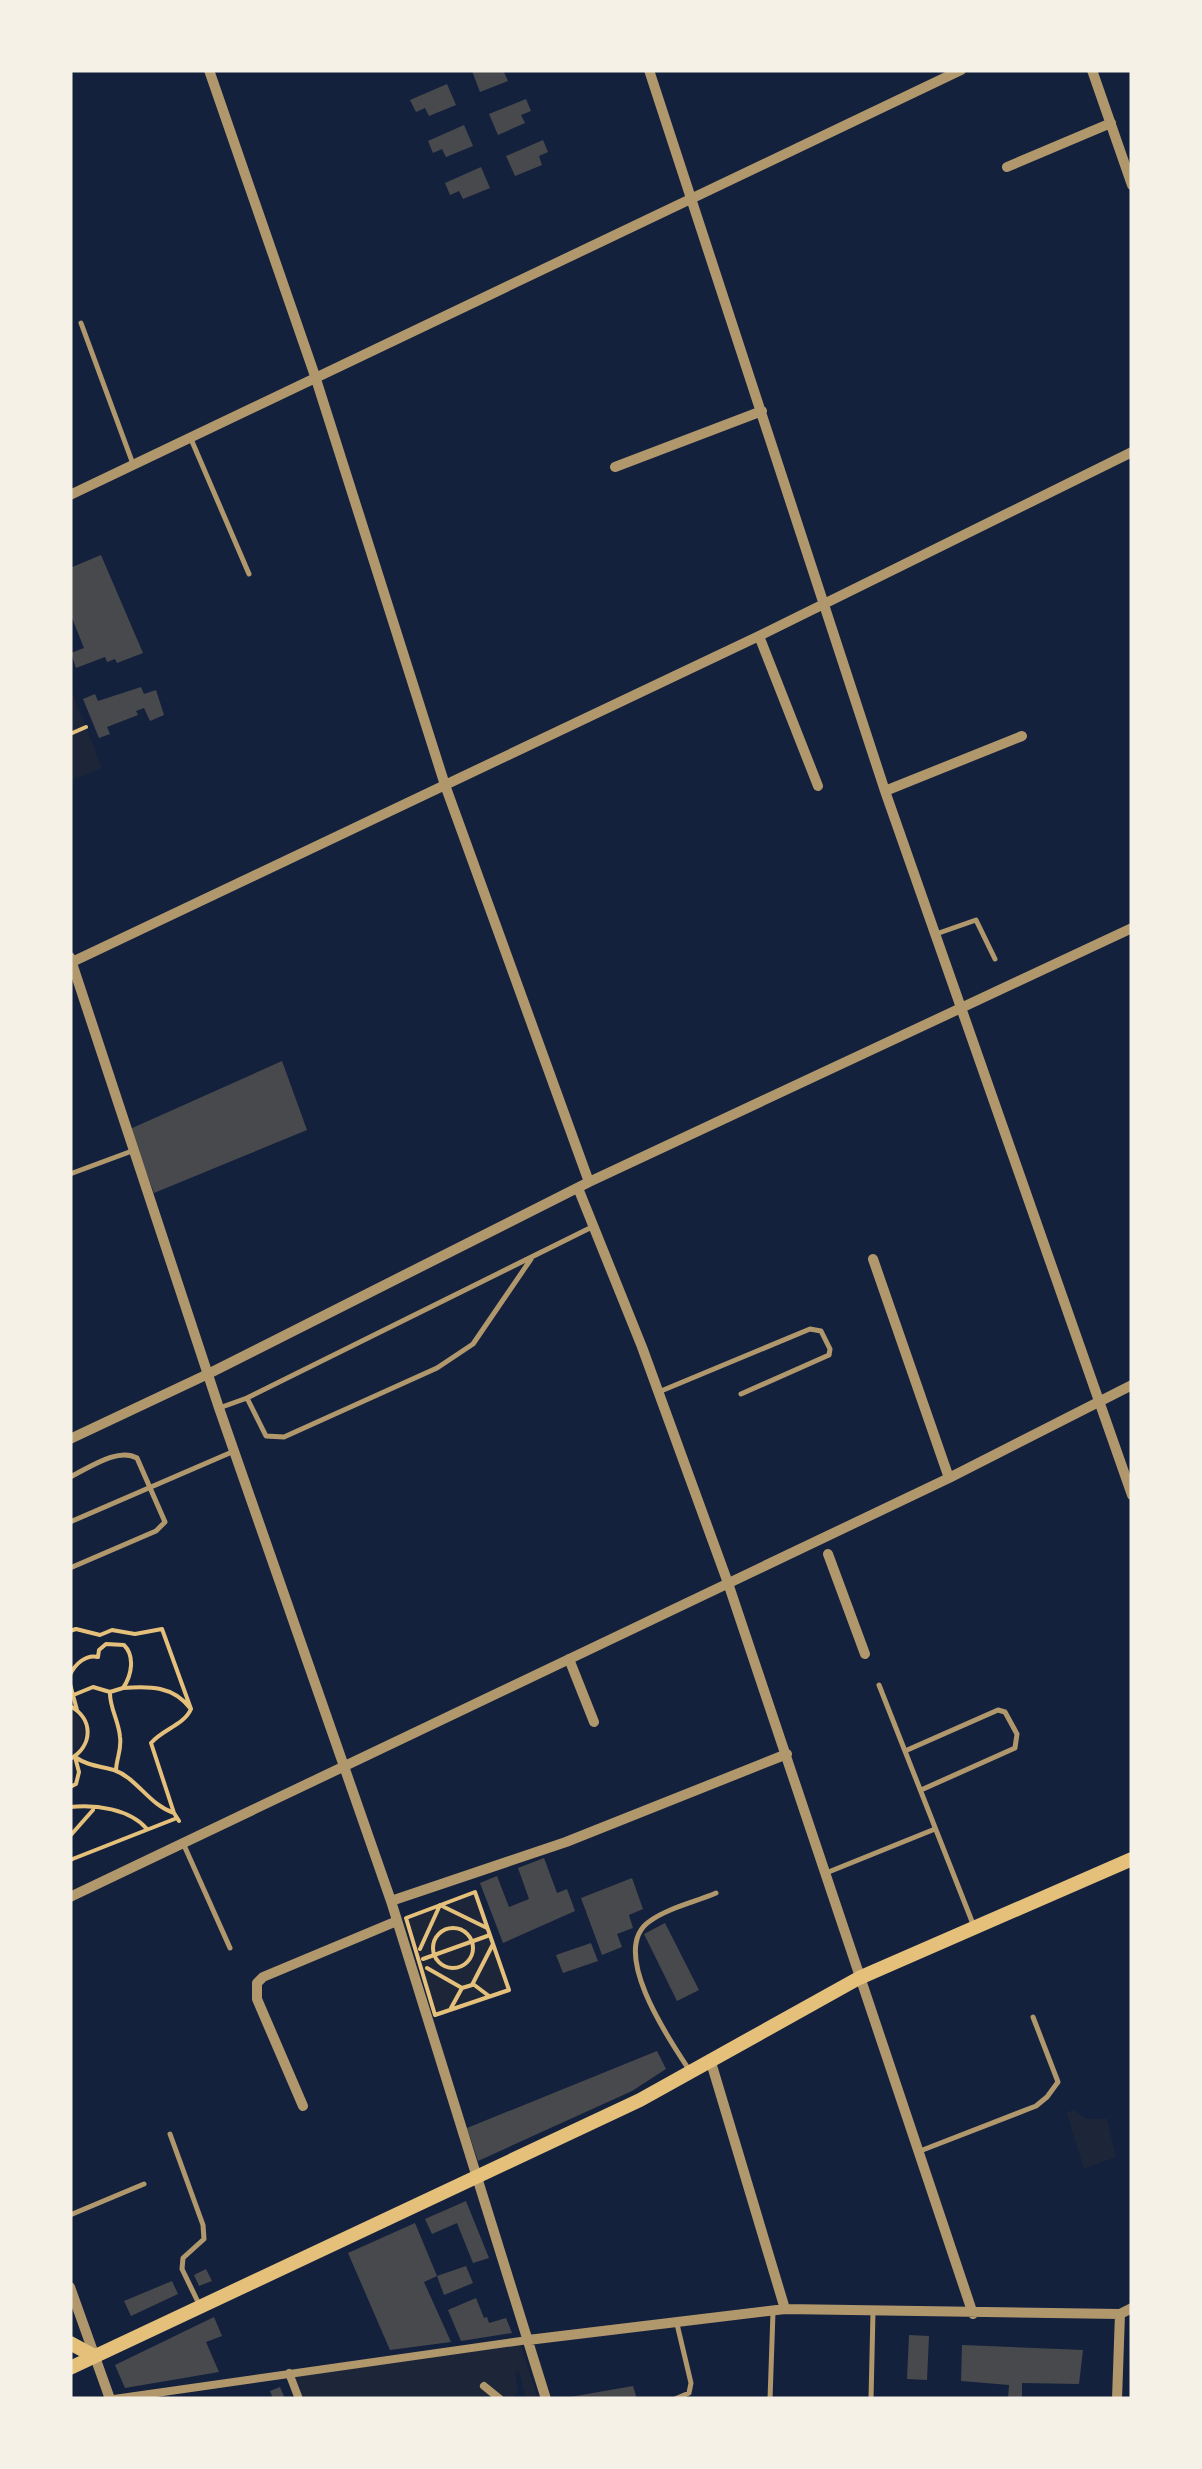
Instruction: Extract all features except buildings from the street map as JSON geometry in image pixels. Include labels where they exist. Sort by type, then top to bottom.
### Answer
[{"type":"main road","points":[[70,2368],[640,2100],[860,1978],[1132,1859]]},
{"type":"main road","points":[[70,2343],[94,2356]]},
{"type":"street","points":[[209,70],[315,376],[445,785],[589,1182]]},
{"type":"street","points":[[650,70],[885,790],[1132,1495]]},
{"type":"street","points":[[70,495],[962,70]]},
{"type":"street","points":[[1092,70],[1132,185]]},
{"type":"street","points":[[1007,167],[1111,123]]},
{"type":"street","points":[[616,467],[762,410]]},
{"type":"street","points":[[546,2399],[391,1901],[219,1408],[71,960],[759,636],[1132,452]]},
{"type":"street","points":[[759,636],[818,786]]},
{"type":"street","points":[[885,790],[1022,736]]},
{"type":"street","points":[[70,1438],[208,1374],[589,1182],[1132,928]]},
{"type":"street","points":[[578,1188],[728,1583],[974,2314]]},
{"type":"street","points":[[873,1259],[948,1478]]},
{"type":"street","points":[[70,1897],[948,1478],[1132,1385]]},
{"type":"street","points":[[828,1554],[865,1654]]},
{"type":"street","points":[[569,1659],[594,1722]]},
{"type":"street","points":[[391,1901],[566,1842],[787,1754]]},
{"type":"street","points":[[303,2106],[257,2000],[257,1983],[263,1977],[396,1921]]},
{"type":"street","points":[[710,2059],[779,2310]]},
{"type":"street","points":[[70,2287],[112,2399],[528,2340],[779,2310],[1120,2314],[1132,2308]]},
{"type":"street","points":[[1117,2399],[1120,2314]]},
{"type":"street","points":[[289,2373],[299,2399]]},
{"type":"street","points":[[484,2386],[500,2399]]},
{"type":"lane","points":[[80,323],[133,464]]},
{"type":"lane","points":[[190,436],[249,574]]},
{"type":"lane","points":[[936,934],[976,920],[995,959]]},
{"type":"lane","points":[[70,1174],[132,1152]]},
{"type":"lane","points":[[219,1408],[247,1398],[592,1228]]},
{"type":"lane","points":[[247,1398],[260,1428],[266,1436],[274,1438],[437,1368],[472,1344],[531,1259]]},
{"type":"lane","points":[[658,1392],[810,1329],[821,1330],[829,1355],[740,1394]]},
{"type":"lane","points":[[70,1522],[235,1451]]},
{"type":"lane","points":[[70,1477],[121,1453],[131,1454],[137,1458],[164,1514],[162,1526],[70,1568]]},
{"type":"lane","points":[[823,1538],[828,1554]]},
{"type":"lane","points":[[879,1686],[974,1926]]},
{"type":"lane","points":[[904,1751],[998,1710],[1005,1712],[1016,1734],[1015,1748],[920,1790]]},
{"type":"lane","points":[[824,1873],[935,1829]]},
{"type":"lane","points":[[183,1843],[230,1948]]},
{"type":"lane","points":[[690,2071],[649,2001],[633,1960],[636,1935],[650,1921],[716,1894]]},
{"type":"lane","points":[[917,2152],[1036,2106],[1048,2097],[1058,2082],[1034,2017]]},
{"type":"lane","points":[[170,2134],[203,2225],[204,2238],[183,2258],[182,2269],[200,2307]]},
{"type":"lane","points":[[70,2214],[144,2184]]},
{"type":"lane","points":[[770,2399],[779,2310]]},
{"type":"lane","points":[[871,2399],[873,2311]]},
{"type":"lane","points":[[675,2399],[689,2393],[691,2383],[676,2322]]},
{"type":"path","points":[[70,734],[86,727]]},
{"type":"path","points":[[70,1632],[76,1629],[100,1635],[112,1630],[135,1634],[162,1630],[191,1709],[187,1718],[151,1743],[176,1817]]},
{"type":"path","points":[[70,1675],[76,1664],[98,1657],[106,1644],[124,1644],[132,1660],[123,1688]]},
{"type":"path","points":[[70,1659],[76,1664]]},
{"type":"path","points":[[70,1684],[77,1710]]},
{"type":"path","points":[[72,1696],[93,1687],[110,1692],[123,1688],[169,1689],[191,1709]]},
{"type":"path","points":[[110,1692],[120,1732],[116,1771]]},
{"type":"path","points":[[70,1706],[83,1716],[88,1734],[82,1751],[72,1758]]},
{"type":"path","points":[[72,1758],[116,1771],[156,1806],[176,1817]]},
{"type":"path","points":[[70,1787],[76,1784],[79,1772],[72,1758]]},
{"type":"path","points":[[70,1807],[119,1810],[148,1829]]},
{"type":"path","points":[[70,1836],[94,1809]]},
{"type":"path","points":[[70,1859],[176,1817]]},
{"type":"path","points":[[475,1892],[508,1990],[436,2015],[406,1918],[440,1905],[475,1892]]},
{"type":"path","points":[[440,1905],[487,1928]]},
{"type":"path","points":[[419,1960],[440,1905]]},
{"type":"path","points":[[458,1930],[465,1915]]},
{"type":"path","points":[[448,1930],[467,1934],[472,1941],[472,1955],[466,1964],[451,1968],[442,1964],[435,1955],[437,1937],[448,1930]]},
{"type":"path","points":[[428,1931],[437,1937]]},
{"type":"path","points":[[419,1960],[490,1935]]},
{"type":"path","points":[[450,2010],[462,1988],[473,1984],[493,1944]]},
{"type":"path","points":[[472,1955],[484,1960]]},
{"type":"path","points":[[419,1960],[462,1988]]},
{"type":"path","points":[[446,1978],[451,1968]]},
{"type":"path","points":[[473,1984],[489,1997]]},
{"type":"shaded area","points":[[70,687],[102,768],[70,781]]},
{"type":"shaded area","points":[[70,1710],[81,1720],[84,1732],[81,1745],[70,1755]]},
{"type":"shaded area","points":[[475,1892],[509,1990],[435,2015],[406,1918]]},
{"type":"shaded area","points":[[1074,2109],[1086,2119],[1107,2119],[1116,2157],[1084,2169],[1067,2113]]},
{"type":"shaded area","points":[[518,2337],[538,2399],[526,2399],[519,2371],[515,2373],[518,2392],[504,2399],[301,2399],[293,2376]]}]
